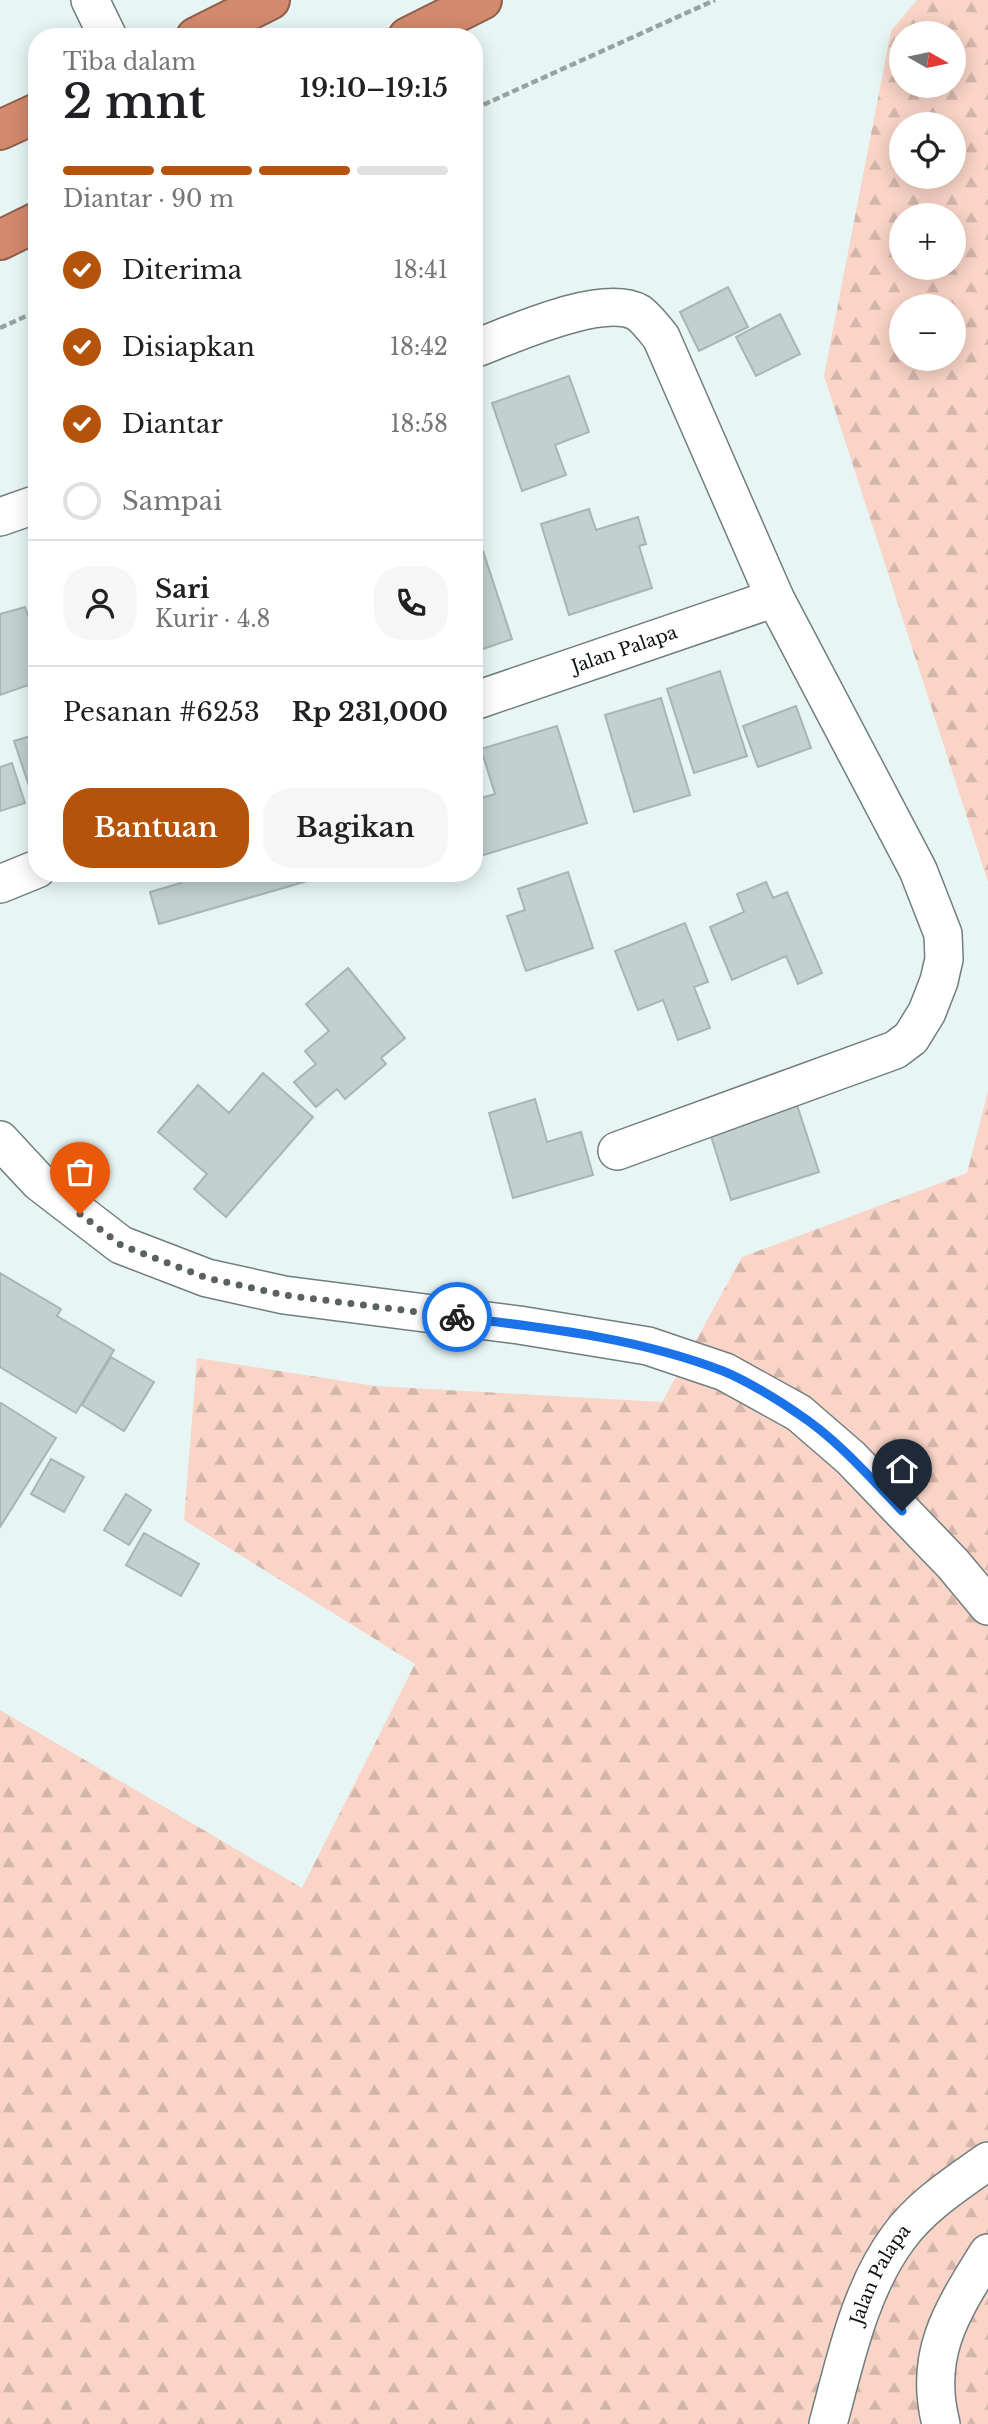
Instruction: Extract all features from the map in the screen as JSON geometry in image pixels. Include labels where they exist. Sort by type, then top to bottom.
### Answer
[{"type":"highway","points":[[214,28],[270,0]]},
{"type":"highway","points":[[426,28],[482,0]]},
{"type":"highway","points":[[0,130],[28,117]]},
{"type":"highway","points":[[0,240],[28,226]]},
{"type":"street","points":[[90,0],[104,28]]},
{"type":"street","points":[[483,346],[587,309],[613,307],[639,313],[661,337],[775,598],[918,870],[943,934],[944,959],[927,1013],[911,1038],[895,1049],[617,1151]]},
{"type":"street","points":[[0,517],[28,507]]},
{"type":"street","name":"Jalan Palapa","points":[[483,698],[775,598]]},
{"type":"street","points":[[0,884],[28,873]]},
{"type":"street","points":[[0,1140],[39,1182],[121,1245],[207,1278],[284,1295],[519,1325],[648,1346],[725,1372],[799,1413],[851,1458],[953,1564],[988,1606]]},
{"type":"street","name":"Jalan Palapa","points":[[828,2424],[863,2303],[879,2268],[899,2236],[939,2197],[988,2161]]},
{"type":"street","points":[[941,2424],[936,2405],[935,2378],[942,2335],[988,2253]]},
{"type":"path","points":[[483,105],[715,0]]},
{"type":"path","points":[[0,328],[28,315]]},
{"type":"green space","points":[[917,0],[988,0],[988,882],[824,376],[889,41],[889,98],[966,98],[966,21],[899,21]]},
{"type":"green space","points":[[988,1091],[988,2424],[0,2424],[0,1710],[302,1888],[415,1664],[184,1520],[197,1358],[375,1386],[662,1402],[742,1257],[967,1173]]},
{"type":"building","points":[[728,287],[748,327],[699,351],[680,312]]},
{"type":"building","points":[[780,314],[800,354],[756,376],[736,337]]},
{"type":"building","points":[[569,376],[589,432],[555,445],[566,475],[522,491],[492,403]]},
{"type":"building","points":[[589,509],[596,530],[638,517],[646,544],[639,546],[652,588],[569,615],[541,524]]},
{"type":"building","points":[[483,551],[512,639],[483,649]]},
{"type":"building","points":[[25,607],[28,616],[28,685],[0,695],[0,614]]},
{"type":"building","points":[[720,671],[747,756],[694,773],[667,689]]},
{"type":"building","points":[[661,698],[690,795],[634,812],[605,715]]},
{"type":"building","points":[[796,706],[811,748],[758,767],[743,726]]},
{"type":"building","points":[[557,726],[587,823],[483,855],[483,797],[495,794],[483,748]]},
{"type":"building","points":[[28,737],[28,783],[14,741]]},
{"type":"building","points":[[12,763],[25,803],[0,811],[0,767]]},
{"type":"building","points":[[568,872],[593,948],[526,971],[507,916],[525,910],[518,889]]},
{"type":"building","points":[[304,882],[159,924],[150,892],[181,883]]},
{"type":"building","points":[[766,882],[773,898],[787,892],[822,973],[798,984],[786,956],[732,980],[710,927],[744,912],[737,894]]},
{"type":"building","points":[[685,923],[708,982],[694,987],[710,1028],[678,1040],[663,1000],[638,1010],[615,951]]},
{"type":"building","points":[[348,968],[405,1038],[381,1058],[386,1064],[345,1099],[337,1089],[316,1107],[294,1082],[316,1064],[305,1051],[329,1031],[306,1004]]},
{"type":"building","points":[[263,1073],[313,1117],[226,1217],[194,1189],[207,1174],[158,1132],[198,1085],[229,1113]]},
{"type":"building","points":[[535,1099],[547,1142],[581,1132],[593,1175],[513,1198],[489,1113]]},
{"type":"building","points":[[797,1105],[819,1172],[731,1200],[710,1133]]},
{"type":"building","points":[[0,1273],[61,1309],[57,1316],[114,1350],[76,1413],[0,1367]]},
{"type":"building","points":[[111,1357],[154,1382],[124,1431],[82,1405]]},
{"type":"building","points":[[0,1404],[56,1438],[0,1527]]},
{"type":"building","points":[[51,1459],[84,1477],[64,1512],[31,1494]]},
{"type":"building","points":[[126,1494],[151,1510],[129,1545],[104,1530]]},
{"type":"building","points":[[144,1533],[199,1564],[181,1596],[126,1565]]},
{"type":"way so far","points":[[80,1214],[121,1245],[207,1278],[284,1295],[457,1317]]},
{"type":"route","points":[[457,1317],[648,1346],[725,1372],[799,1413],[851,1458],[902,1511]]}]
